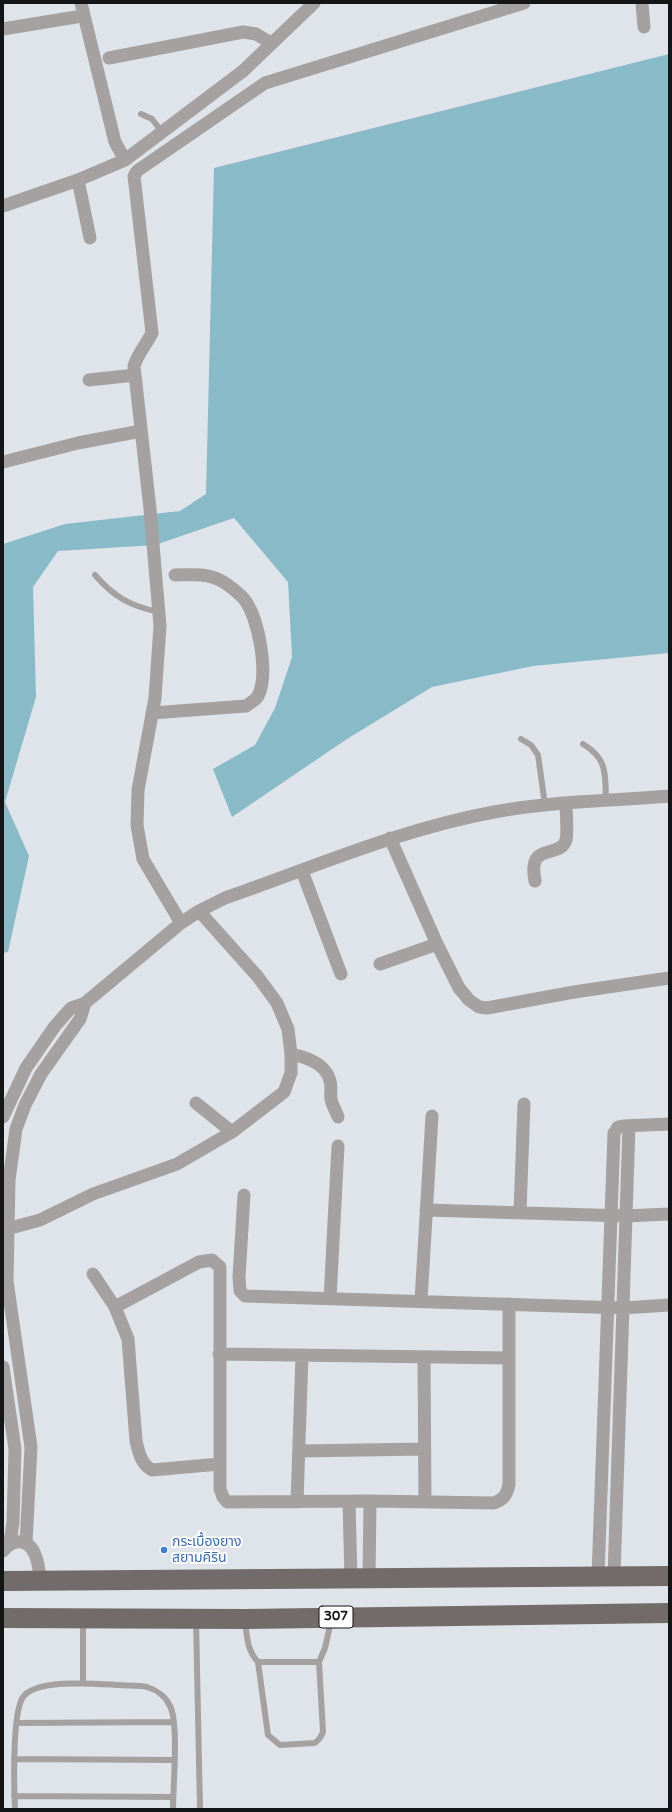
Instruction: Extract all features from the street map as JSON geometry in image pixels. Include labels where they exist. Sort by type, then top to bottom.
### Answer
[{"type":"main road","points":[[3,1581],[669,1576]]},
{"type":"main road","name":"307","points":[[3,1618],[245,1619],[669,1613]]},
{"type":"street","points":[[81,3],[115,142],[125,160]]},
{"type":"street","points":[[3,206],[78,180],[125,160],[243,71],[314,3]]},
{"type":"street","points":[[181,923],[143,859],[137,825],[138,790],[155,698],[160,626],[150,509],[134,366],[137,356],[147,344],[152,333],[134,176],[137,171],[265,83],[524,3]]},
{"type":"street","points":[[642,3],[644,27]]},
{"type":"street","points":[[3,29],[76,17]]},
{"type":"street","points":[[109,58],[243,32],[256,34],[271,43]]},
{"type":"street","points":[[78,180],[90,238]]},
{"type":"street","points":[[89,380],[135,375]]},
{"type":"street","points":[[3,462],[78,443],[141,431]]},
{"type":"street","points":[[152,713],[246,706],[257,698],[262,681],[262,654],[255,622],[244,599],[227,584],[206,574],[175,575]]},
{"type":"street","points":[[3,1117],[26,1068],[55,1026],[72,1008],[85,1002],[181,923],[199,911],[225,898],[390,838],[494,812],[566,803],[669,796]]},
{"type":"street","points":[[535,881],[533,871],[534,861],[545,852],[560,848],[566,841],[566,803]]},
{"type":"street","points":[[390,838],[437,944],[459,988],[469,1000],[479,1007],[487,1008],[574,992],[669,978]]},
{"type":"street","points":[[302,871],[341,974]]},
{"type":"street","points":[[5,1230],[40,1220],[93,1194],[177,1164],[232,1132],[284,1092],[291,1073],[291,1054],[288,1029],[277,1003],[258,977],[199,911]]},
{"type":"street","points":[[380,964],[437,944]]},
{"type":"street","points":[[26,1543],[31,1447],[7,1281],[5,1230],[9,1180],[16,1129],[25,1105],[41,1074],[80,1019],[85,1002]]},
{"type":"street","points":[[291,1054],[303,1056],[316,1063],[327,1073],[330,1080],[331,1099],[338,1116]]},
{"type":"street","points":[[196,1104],[232,1132]]},
{"type":"street","points":[[520,1212],[524,1104]]},
{"type":"street","points":[[421,1301],[432,1116]]},
{"type":"street","points":[[3,1123],[16,1129]]},
{"type":"street","points":[[606,1576],[606,1307],[614,1133],[624,1126],[669,1124]]},
{"type":"street","points":[[606,1576],[623,1308],[626,1216],[624,1126]]},
{"type":"street","points":[[330,1299],[338,1146]]},
{"type":"street","points":[[244,1195],[239,1277],[240,1291],[245,1296],[623,1308],[669,1305]]},
{"type":"street","points":[[426,1210],[611,1214],[626,1216],[669,1214]]},
{"type":"street","points":[[115,1307],[199,1262],[212,1260],[220,1267],[220,1489],[222,1497],[227,1502],[370,1501],[494,1503],[503,1499],[507,1492],[509,1304]]},
{"type":"street","points":[[93,1274],[115,1307],[128,1339],[136,1441],[139,1455],[145,1466],[152,1470],[220,1464]]},
{"type":"street","points":[[220,1354],[509,1358]]},
{"type":"street","points":[[297,1502],[302,1355]]},
{"type":"street","points":[[424,1357],[425,1502]]},
{"type":"street","points":[[3,1367],[15,1449],[13,1522],[6,1547]]},
{"type":"street","points":[[298,1451],[424,1449]]},
{"type":"street","points":[[360,1578],[370,1501]]},
{"type":"street","points":[[349,1502],[360,1578]]},
{"type":"street","points":[[6,1547],[20,1542],[26,1543],[32,1549],[38,1563],[40,1580]]},
{"type":"lane","points":[[142,114],[152,119],[162,132]]},
{"type":"lane","points":[[96,575],[106,588],[124,600],[138,608],[159,612]]},
{"type":"lane","points":[[521,739],[531,745],[538,756],[546,805]]},
{"type":"lane","points":[[583,744],[594,751],[602,762],[606,801]]},
{"type":"lane","points":[[245,1619],[248,1647],[252,1656],[258,1662],[268,1735],[280,1744],[314,1743],[320,1738],[323,1732],[319,1662],[325,1648],[332,1617]]},
{"type":"lane","points":[[83,1619],[83,1683]]},
{"type":"lane","points":[[196,1619],[200,1809]]},
{"type":"lane","points":[[258,1662],[319,1662]]},
{"type":"lane","points":[[14,1809],[14,1760],[17,1715],[23,1697],[34,1689],[61,1684],[83,1683],[146,1687],[161,1694],[170,1706],[174,1722],[173,1809]]},
{"type":"lane","points":[[17,1723],[174,1722]]},
{"type":"lane","points":[[14,1760],[174,1760]]},
{"type":"lane","points":[[14,1796],[173,1797]]},
{"type":"water","points":[[669,54],[669,653],[533,666],[432,687],[347,739],[232,817],[213,769],[255,745],[275,708],[292,657],[288,582],[234,518],[155,545],[58,551],[33,587],[36,697],[5,802],[29,856],[8,952],[3,953],[3,544],[65,524],[180,511],[206,494],[214,168]]},
{"type":"place","name":"กระเบื้องยาง สยามคิริน","points":[[164,1550]]}]
